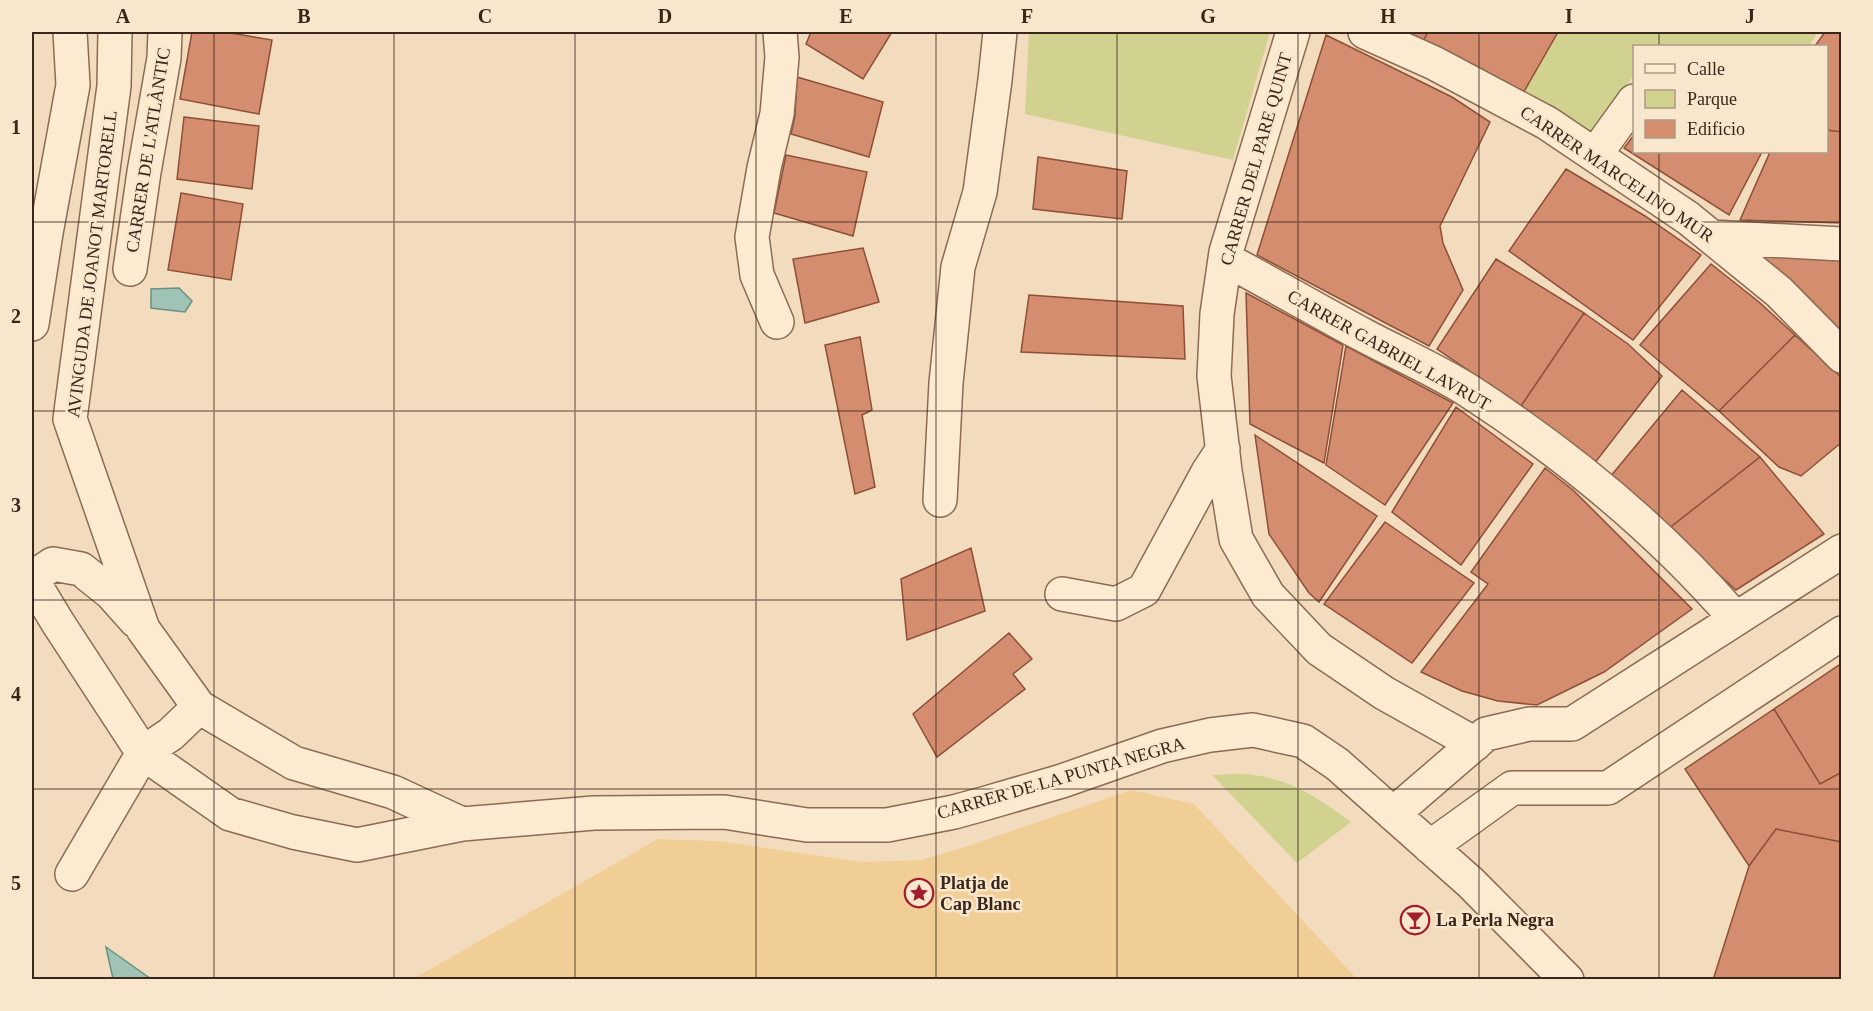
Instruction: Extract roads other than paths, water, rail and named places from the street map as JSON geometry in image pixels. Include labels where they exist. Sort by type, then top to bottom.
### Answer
[{"type":"street","points":[[32,324],[73,85],[70,32]]},
{"type":"street","name":"AVINGUDA DE JOANOT MARTORELL","points":[[115,32],[114,86],[70,419],[143,629],[199,707],[294,763],[393,792],[462,824]]},
{"type":"street","name":"CARRER DE L'ATLÀNTIC","points":[[130,269],[164,58],[165,32]]},
{"type":"street","points":[[777,322],[757,275],[752,237],[764,168],[777,114],[782,57],[780,32]]},
{"type":"street","points":[[940,500],[946,383],[958,267],[980,192],[1000,32]]},
{"type":"street","name":"CARRER DEL PARE QUINT","points":[[1293,32],[1225,259],[1217,314],[1214,376],[1236,539],[1268,595],[1318,648],[1384,693],[1475,744]]},
{"type":"street","name":"CARRER MARCELINO MUR","points":[[1365,32],[1434,63],[1547,123],[1688,218],[1779,292],[1842,356]]},
{"type":"street","points":[[1595,155],[1633,104]]},
{"type":"street","points":[[1712,237],[1842,244]]},
{"type":"street","name":"CARRER GABRIEL LAVRUT","points":[[1225,259],[1467,390],[1552,447],[1636,517],[1703,581],[1735,618]]},
{"type":"street","points":[[1062,594],[1116,604],[1144,590],[1208,472],[1223,449]]},
{"type":"street","points":[[1393,814],[1485,735],[1529,724],[1572,724],[1842,551]]},
{"type":"street","points":[[143,629],[111,593],[81,568],[53,564],[32,579],[143,753],[230,814],[293,832],[357,845],[462,824]]},
{"type":"street","points":[[1430,847],[1512,788],[1608,788],[1842,633]]},
{"type":"street","points":[[72,874],[143,753],[171,734],[199,707]]},
{"type":"street","name":"CARRER DE LA PUNTA NEGRA","points":[[462,824],[594,813],[724,812],[807,825],[887,825],[954,812],[1062,781],[1162,746],[1210,735],[1253,730],[1303,741],[1337,764],[1472,883],[1567,980]]},
{"type":"place","name":"Platja de Cap Blanc","points":[[919,893]]},
{"type":"place","name":"La Perla Negra","points":[[1415,920]]}]
